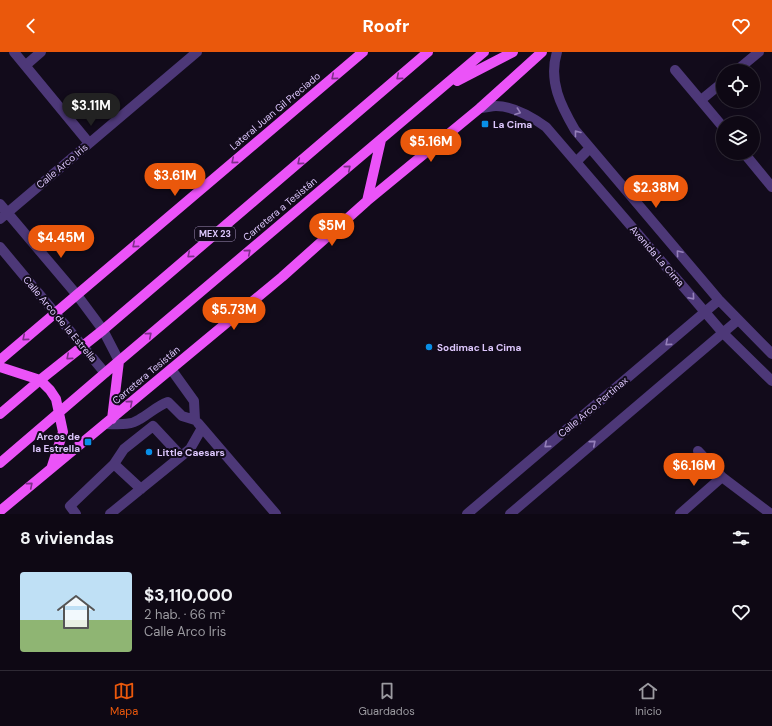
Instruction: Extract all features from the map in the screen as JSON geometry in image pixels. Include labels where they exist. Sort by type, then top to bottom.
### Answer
[{"type":"main road","name":"Lateral Juan Gil Preciado","points":[[0,360],[363,52]]},
{"type":"main road","name":"MEX 23","points":[[0,414],[103,330],[428,52]]},
{"type":"main road","name":"Carretera a Tesistán","points":[[0,463],[484,52]]},
{"type":"main road","points":[[441,90],[513,52]]},
{"type":"main road","name":"Carretera Tesistán","points":[[0,510],[282,277],[367,201],[480,108],[542,52]]},
{"type":"main road","points":[[367,201],[381,140]]},
{"type":"main road","points":[[108,421],[119,361]]},
{"type":"main road","points":[[0,367],[40,380],[50,390],[56,399],[63,432],[52,466]]},
{"type":"street","points":[[14,52],[90,143]]},
{"type":"street","points":[[26,65],[41,52]]},
{"type":"street","name":"Calle Arco Iris","points":[[4,216],[197,52]]},
{"type":"street","name":"Avenida La Cima","points":[[557,52],[555,59],[554,81],[559,100],[575,130],[719,300],[772,354]]},
{"type":"street","points":[[744,64],[759,52]]},
{"type":"street","points":[[675,70],[716,118]]},
{"type":"street","points":[[701,100],[716,88]]},
{"type":"street","name":"Avenida La Cima","points":[[480,108],[497,106],[517,110],[546,127],[723,333],[772,381]]},
{"type":"street","points":[[576,162],[590,148]]},
{"type":"street","points":[[750,160],[772,185]]},
{"type":"street","points":[[0,204],[4,216],[77,295],[103,330],[119,361]]},
{"type":"street","name":"Calle Arco de la Estrella","points":[[0,246],[105,373]]},
{"type":"street","name":"Calle Arco Pertinax","points":[[467,514],[719,300]]},
{"type":"street","points":[[510,514],[738,320]]},
{"type":"street","points":[[110,514],[190,449],[199,424],[194,401],[171,369]]},
{"type":"street","points":[[108,421],[125,424],[140,420],[158,405],[168,402],[182,416],[199,424],[276,514]]},
{"type":"street","points":[[76,514],[70,506],[114,464],[124,449],[153,426],[181,456]]},
{"type":"street","points":[[698,451],[722,477],[771,514]]},
{"type":"street","points":[[114,464],[141,489]]},
{"type":"street","points":[[680,514],[722,477]]},
{"type":"place","name":"La Cima","points":[[485,124]]},
{"type":"place","name":"Sodimac La Cima","points":[[429,347]]},
{"type":"place","name":"Arcos de la Estrella","points":[[88,442]]},
{"type":"place","name":"Little Caesars","points":[[149,452]]}]
